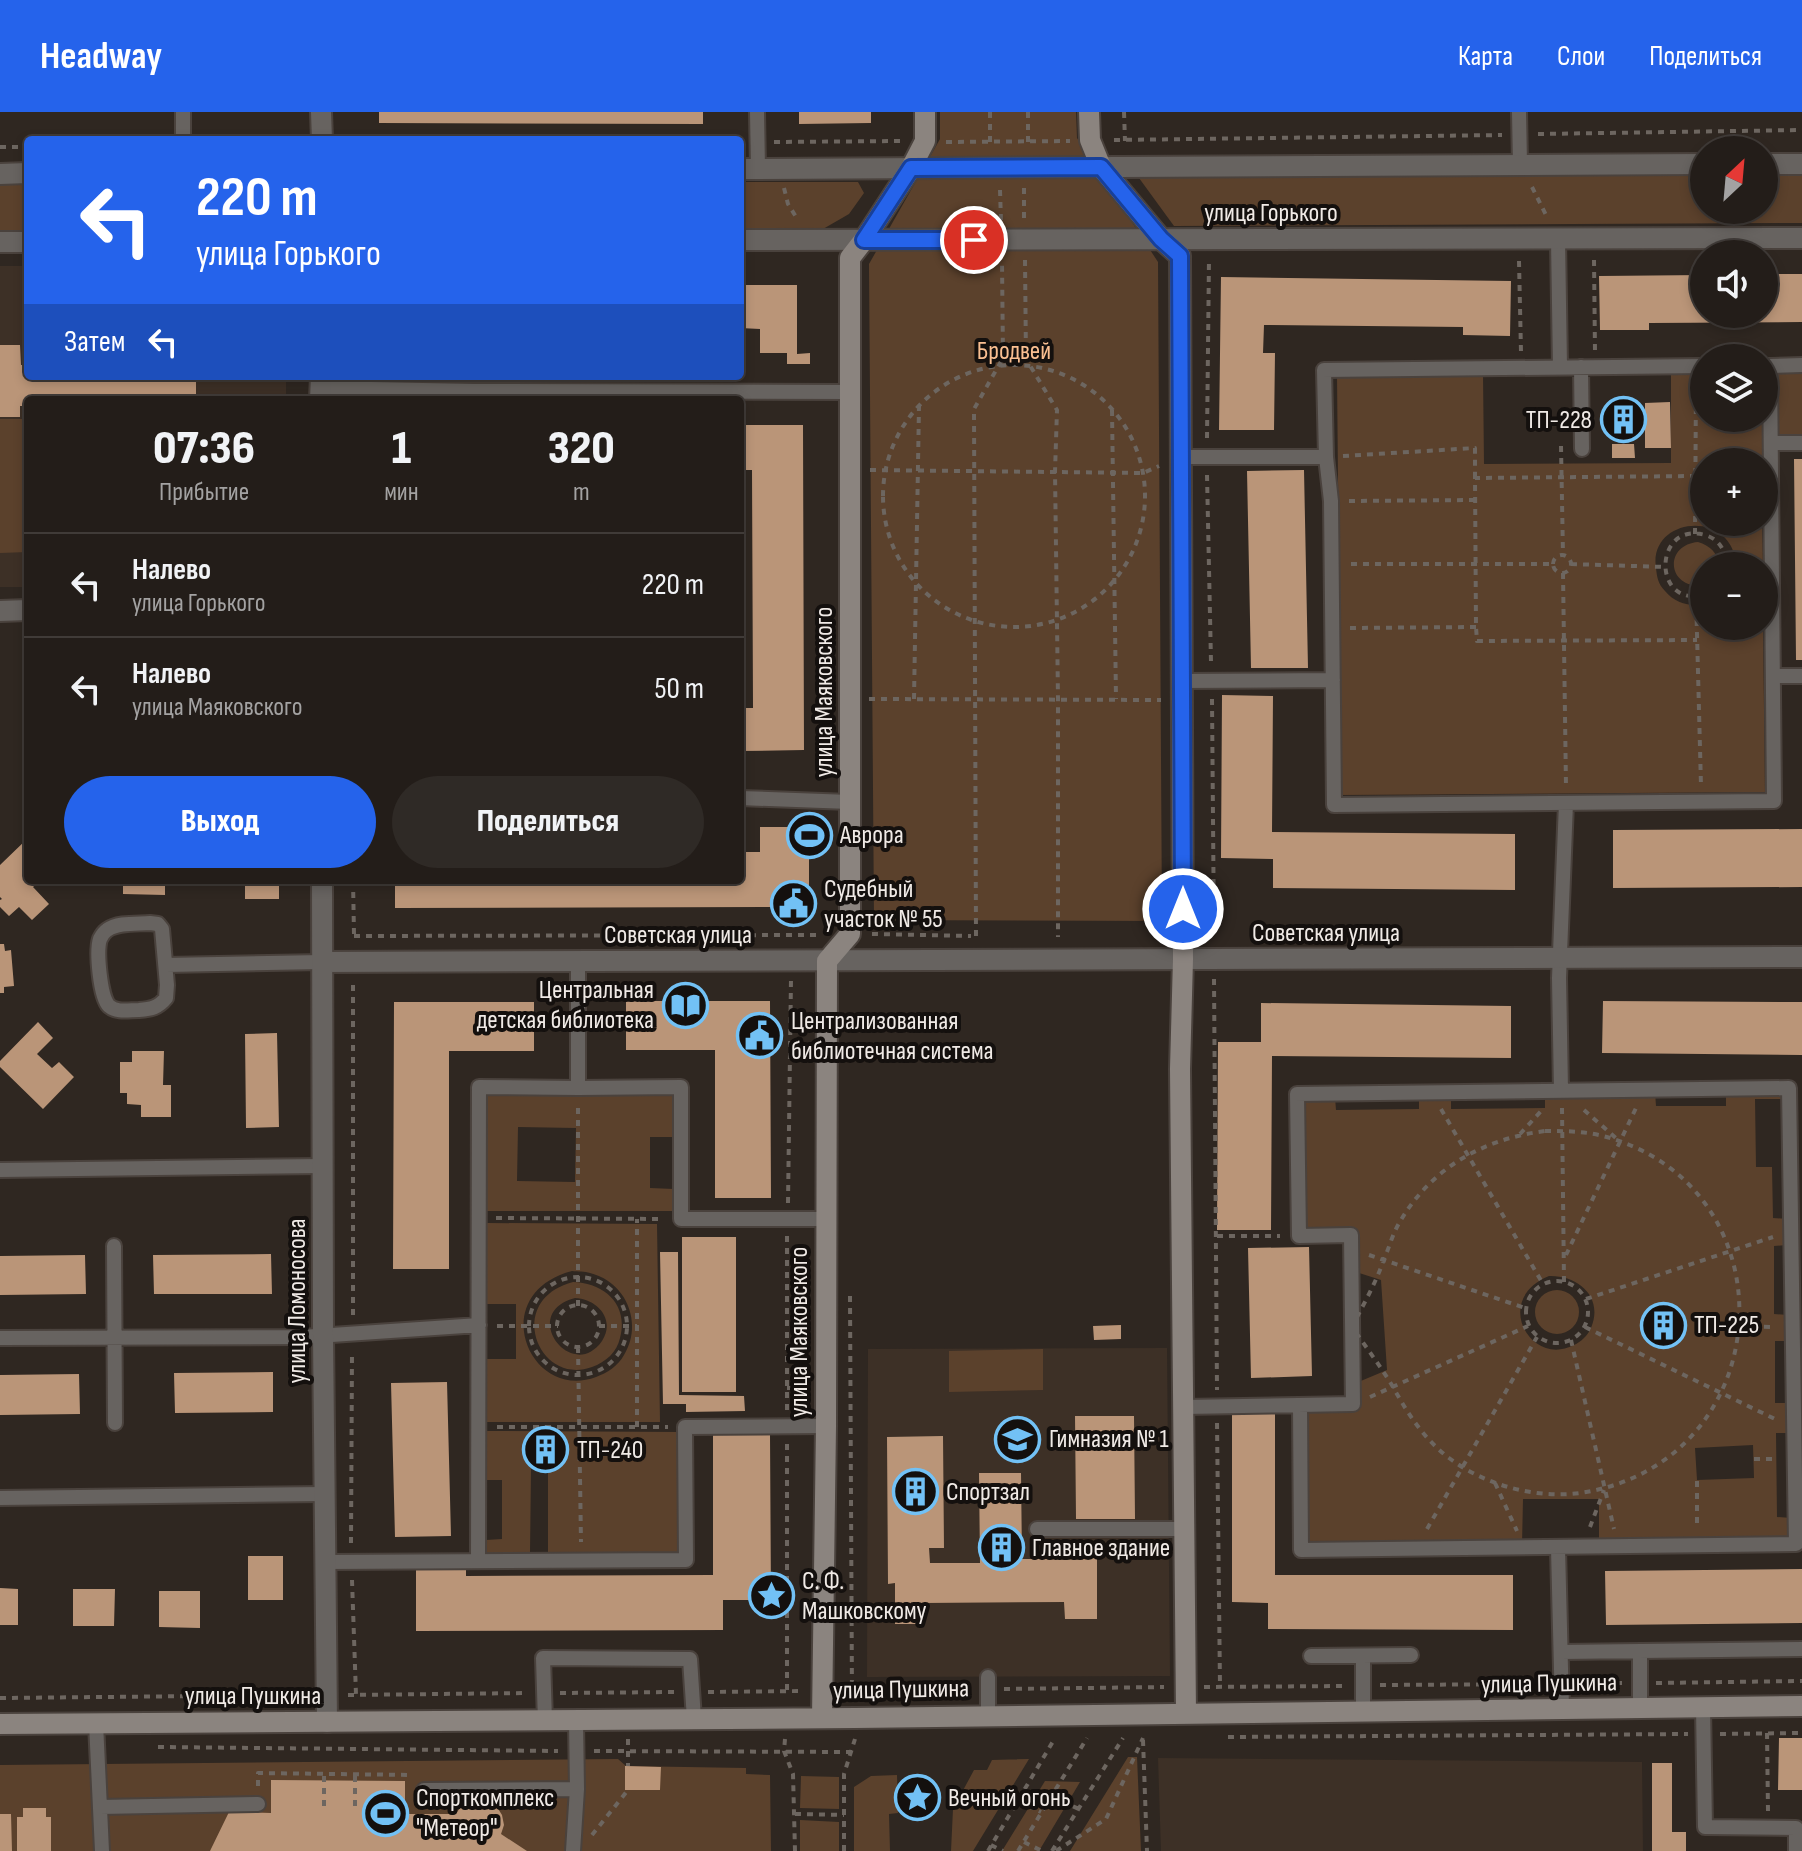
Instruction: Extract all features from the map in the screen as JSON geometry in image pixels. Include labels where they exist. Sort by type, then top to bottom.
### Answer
[{"type":"street","points":[[321,112],[322,136]]},
{"type":"street","name":"улица Маяковского","points":[[850,934],[850,258],[911,168],[925,141],[925,112]]},
{"type":"street","points":[[1089,112],[1090,140],[1101,167],[1161,239],[1180,256],[1183,959],[1180,1069],[1186,1714]]},
{"type":"street","name":"улица Горького","points":[[749,169],[911,168],[1002,158],[1023,167],[1690,164]]},
{"type":"street","points":[[1778,164],[1802,164]]},
{"type":"street","points":[[0,174],[24,173]]},
{"type":"street","name":"улица Горького","points":[[744,240],[1802,238]]},
{"type":"street","points":[[0,242],[24,242]]},
{"type":"street","points":[[0,611],[24,610]]},
{"type":"street","name":"улица Ломоносова","points":[[322,884],[327,1722]]},
{"type":"street","points":[[827,961],[850,934]]},
{"type":"street","name":"Советская улица","points":[[322,962],[1802,957]]},
{"type":"street","name":"улица Маяковского","points":[[822,1718],[827,961]]},
{"type":"street","name":"улица Пушкина","points":[[0,1724],[545,1721],[1802,1706]]},
{"type":"lane","points":[[183,112],[183,136]]},
{"type":"lane","points":[[749,169],[757,112]]},
{"type":"lane","points":[[1519,112],[1520,164]]},
{"type":"lane","points":[[1558,239],[1560,367]]},
{"type":"lane","points":[[1778,366],[1802,365]]},
{"type":"lane","points":[[1690,366],[1324,370],[1326,457],[1331,501],[1334,805],[1774,801],[1770,432]]},
{"type":"lane","points":[[1582,449],[1588,367]]},
{"type":"lane","points":[[320,388],[475,396],[718,396],[850,392]]},
{"type":"lane","points":[[1771,443],[1802,443]]},
{"type":"lane","points":[[1181,457],[1326,457]]},
{"type":"lane","points":[[1773,676],[1802,676]]},
{"type":"lane","points":[[1182,691],[1333,680]]},
{"type":"lane","points":[[744,798],[850,802]]},
{"type":"lane","points":[[1561,1090],[1559,978],[1566,803]]},
{"type":"lane","points":[[158,924],[162,929],[166,965],[164,1001],[154,1008],[117,1011],[109,1006],[103,996],[99,952],[101,936],[115,926],[158,924]]},
{"type":"lane","points":[[578,961],[578,1088]]},
{"type":"lane","points":[[166,965],[322,962]]},
{"type":"lane","points":[[478,1561],[479,1087],[681,1087],[681,1219],[825,1219]]},
{"type":"lane","points":[[1184,1407],[1353,1404],[1351,1235],[1299,1236],[1297,1094],[1789,1088],[1796,1134],[1791,1232],[1794,1428],[1799,1506],[1796,1544],[1301,1550],[1300,1405]]},
{"type":"lane","points":[[0,1170],[323,1166]]},
{"type":"lane","points":[[114,1246],[115,1423]]},
{"type":"lane","points":[[0,1338],[302,1337],[479,1325]]},
{"type":"lane","points":[[325,1562],[686,1560],[685,1427],[826,1426]]},
{"type":"lane","points":[[0,1498],[324,1494]]},
{"type":"lane","points":[[1037,1529],[1185,1529]]},
{"type":"lane","points":[[1558,1548],[1562,1709]]},
{"type":"lane","points":[[1561,1652],[1802,1649]]},
{"type":"lane","points":[[1640,1651],[1640,1709]]},
{"type":"lane","points":[[1311,1656],[1411,1655]]},
{"type":"lane","points":[[1363,1656],[1363,1712]]},
{"type":"lane","points":[[545,1721],[543,1658],[690,1659],[694,1719]]},
{"type":"lane","points":[[988,1683],[988,1715]]},
{"type":"lane","points":[[1703,1707],[1705,1827],[1796,1828],[1796,1851]]},
{"type":"lane","points":[[573,1851],[577,1789],[576,1720]]},
{"type":"lane","points":[[96,1723],[102,1851]]},
{"type":"lane","points":[[424,1790],[577,1789]]},
{"type":"lane","points":[[100,1807],[258,1804]]},
{"type":"path","points":[[976,936],[974,409],[1003,358],[1002,158],[990,143],[990,112]]},
{"type":"path","points":[[1028,112],[1029,142],[1023,167],[1026,359],[1057,410],[1058,937]]},
{"type":"path","points":[[1124,112],[1125,166]]},
{"type":"path","points":[[1125,140],[1802,130]]},
{"type":"path","points":[[940,146],[950,149]]},
{"type":"path","points":[[0,147],[24,147]]},
{"type":"path","points":[[1059,148],[1075,147]]},
{"type":"path","points":[[964,148],[992,148]]},
{"type":"path","points":[[1520,164],[1558,239]]},
{"type":"path","points":[[780,169],[788,204],[810,240]]},
{"type":"path","points":[[1588,367],[1594,254]]},
{"type":"path","points":[[1519,255],[1521,368]]},
{"type":"path","points":[[998,366],[1030,366],[1078,382],[1112,409],[1135,445],[1143,473],[1145,509],[1134,550],[1123,569],[1094,601],[1057,620],[1012,627],[975,621],[950,611],[916,583],[893,547],[886,526],[883,483],[894,442],[905,423],[935,391],[973,371],[998,366]]},
{"type":"path","points":[[914,699],[919,406]]},
{"type":"path","points":[[1112,409],[1116,699]]},
{"type":"path","points":[[1561,446],[1563,555]]},
{"type":"path","points":[[1326,457],[1475,448],[1477,641],[1697,640],[1701,801]]},
{"type":"path","points":[[850,470],[1143,473]]},
{"type":"path","points":[[1475,478],[1690,476]]},
{"type":"path","points":[[1331,501],[1475,500]]},
{"type":"path","points":[[1690,534],[1672,543],[1664,560],[1667,579],[1676,590],[1690,595]]},
{"type":"path","points":[[1704,536],[1713,538],[1724,552]]},
{"type":"path","points":[[1563,555],[1569,558],[1571,564],[1566,573],[1555,571],[1553,564],[1554,559],[1563,555]]},
{"type":"path","points":[[1331,564],[1553,564]]},
{"type":"path","points":[[1571,564],[1665,567]]},
{"type":"path","points":[[1563,573],[1566,803]]},
{"type":"path","points":[[1332,628],[1476,627]]},
{"type":"path","points":[[850,699],[1116,699],[1182,691]]},
{"type":"path","points":[[353,884],[354,936],[850,934]]},
{"type":"path","points":[[353,962],[351,1562],[356,1695]]},
{"type":"path","points":[[787,1691],[787,1218],[791,980]]},
{"type":"path","points":[[578,1088],[578,1306]]},
{"type":"path","points":[[1565,1257],[1645,1089]]},
{"type":"path","points":[[1561,1090],[1564,1282]]},
{"type":"path","points":[[1520,1134],[1561,1090]]},
{"type":"path","points":[[1561,1090],[1620,1141]]},
{"type":"path","points":[[1431,1092],[1543,1284]]},
{"type":"path","points":[[1562,1131],[1597,1134],[1620,1141],[1656,1160],[1687,1184],[1718,1225],[1730,1252],[1738,1287],[1740,1326],[1729,1376],[1704,1422],[1687,1441],[1668,1458],[1622,1483],[1571,1494],[1545,1494],[1495,1483],[1463,1467],[1429,1441],[1412,1421],[1352,1327],[1398,1225],[1412,1203],[1449,1167],[1494,1142],[1520,1134],[1562,1131]]},
{"type":"path","points":[[479,1218],[681,1219]]},
{"type":"path","points":[[637,1219],[637,1427]]},
{"type":"path","points":[[1586,1299],[1791,1232]]},
{"type":"path","points":[[1216,1236],[1299,1236]]},
{"type":"path","points":[[1351,1250],[1525,1308]]},
{"type":"path","points":[[578,1277],[603,1283],[616,1294],[625,1309],[628,1326],[625,1343],[618,1356],[605,1368],[586,1375],[568,1375],[540,1358],[529,1337],[529,1316],[545,1289],[558,1281],[578,1277]]},
{"type":"path","points":[[1564,1282],[1574,1286],[1586,1299],[1585,1327],[1571,1340],[1555,1344],[1544,1341],[1528,1326],[1525,1308],[1534,1290],[1543,1284],[1564,1282]]},
{"type":"path","points":[[578,1306],[589,1308],[599,1326],[595,1339],[578,1347],[562,1340],[558,1326],[564,1311],[578,1306]]},
{"type":"path","points":[[479,1325],[558,1326]]},
{"type":"path","points":[[599,1326],[637,1326]]},
{"type":"path","points":[[1353,1404],[1528,1326]]},
{"type":"path","points":[[1740,1326],[1792,1327]]},
{"type":"path","points":[[1585,1327],[1794,1428]]},
{"type":"path","points":[[1416,1549],[1537,1337]]},
{"type":"path","points":[[1571,1340],[1618,1547]]},
{"type":"path","points":[[578,1347],[582,1561]]},
{"type":"path","points":[[479,1427],[685,1427]]},
{"type":"path","points":[[1697,1481],[1698,1546]]},
{"type":"path","points":[[1495,1483],[1525,1548]]},
{"type":"path","points":[[1582,1547],[1605,1488]]},
{"type":"path","points":[[0,1698],[787,1691],[988,1683],[1363,1686],[1802,1681]]},
{"type":"path","points":[[786,1718],[784,1751],[793,1774],[795,1851]]},
{"type":"path","points":[[1767,1733],[1768,1827]]},
{"type":"path","points":[[1222,1737],[1802,1733]]},
{"type":"path","points":[[988,1851],[1055,1738]]},
{"type":"path","points":[[1018,1851],[1087,1738]]},
{"type":"path","points":[[1054,1851],[1123,1738],[1143,1738]]},
{"type":"path","points":[[1054,1851],[1106,1819],[1143,1738]]},
{"type":"path","points":[[1143,1738],[1147,1851]]},
{"type":"path","points":[[844,1851],[844,1774],[855,1742]]},
{"type":"path","points":[[159,1747],[359,1750]]},
{"type":"path","points":[[784,1751],[852,1752]]},
{"type":"path","points":[[258,1804],[258,1773],[423,1775],[424,1790]]},
{"type":"path","points":[[324,1774],[324,1806]]},
{"type":"path","points":[[355,1774],[355,1806]]},
{"type":"path","points":[[590,1839],[628,1790]]},
{"type":"path","points":[[1051,1797],[1079,1809]]},
{"type":"path","points":[[1017,1801],[1042,1813]]},
{"type":"path","points":[[795,1814],[844,1815]]},
{"type":"path","points":[[1024,1842],[1042,1851]]},
{"type":"path","points":[[991,1845],[1003,1851]]},
{"type":"shaded area","points":[[0,266],[24,266],[24,380],[286,380],[286,396],[24,396],[24,587],[0,587]]},
{"type":"shaded area","name":"Гимназия № 1","points":[[1167,1348],[1170,1676],[867,1677],[868,1349]]},
{"type":"shaded area","points":[[1158,1758],[1642,1762],[1643,1851],[1161,1851]]},
{"type":"green space","name":"Бродвей","points":[[940,112],[1076,112],[1077,138],[1158,262],[1162,921],[874,920],[869,264],[940,139]]},
{"type":"green space","points":[[1802,173],[1802,223],[1778,223],[1778,174]]},
{"type":"green space","points":[[1690,174],[1690,224],[1174,226],[1139,178]]},
{"type":"green space","points":[[744,182],[858,182],[864,193],[849,214],[823,229],[744,229]]},
{"type":"green space","points":[[0,185],[24,185],[24,231],[0,231]]},
{"type":"green space","points":[[1778,370],[1802,370],[1802,436],[1762,436],[1762,448],[1690,448],[1690,526],[1677,529],[1665,538],[1657,551],[1657,577],[1661,586],[1673,599],[1690,604],[1690,640],[1763,640],[1765,792],[1341,795],[1337,375],[1483,374],[1484,464],[1671,463],[1671,371],[1690,371],[1690,432],[1778,432]]},
{"type":"green space","points":[[0,419],[24,419],[24,552],[0,553]]},
{"type":"green space","points":[[1723,536],[1762,536],[1763,552],[1733,552]]},
{"type":"green space","points":[[1698,542],[1713,552],[1690,552],[1690,584],[1683,581],[1674,566],[1679,551]]},
{"type":"green space","points":[[1785,1091],[1785,1099],[1755,1099],[1756,1167],[1772,1167],[1773,1218],[1787,1219],[1787,1245],[1774,1246],[1774,1314],[1789,1315],[1789,1341],[1775,1341],[1775,1403],[1790,1403],[1791,1433],[1776,1433],[1777,1517],[1792,1518],[1792,1541],[1599,1543],[1599,1499],[1523,1499],[1522,1545],[1305,1547],[1303,1409],[1356,1408],[1356,1383],[1387,1370],[1381,1280],[1356,1272],[1355,1232],[1302,1233],[1301,1098],[1335,1097],[1336,1110],[1419,1109],[1419,1096],[1451,1096],[1451,1109],[1545,1108],[1545,1094],[1655,1092],[1656,1106],[1726,1106],[1726,1092]],"holes":[[[1549,1276],[1570,1279],[1578,1284],[1586,1290],[1594,1307],[1591,1328],[1586,1336],[1574,1345],[1558,1350],[1544,1347],[1532,1339],[1524,1328],[1520,1314],[1523,1300],[1532,1287]],[[1753,1445],[1754,1478],[1697,1480],[1695,1448]]]},
{"type":"green space","points":[[485,1092],[675,1092],[675,1137],[650,1137],[650,1188],[674,1189],[674,1211],[486,1211]],"holes":[[[518,1127],[576,1128],[575,1182],[517,1181]]]},
{"type":"green space","points":[[487,1223],[657,1224],[660,1422],[487,1422],[487,1359],[516,1359],[516,1304],[487,1304]],"holes":[[[572,1271],[590,1273],[614,1285],[628,1306],[632,1330],[630,1343],[615,1366],[596,1377],[572,1381],[552,1374],[536,1361],[526,1342],[524,1321],[530,1301],[545,1283]]]},
{"type":"green space","points":[[573,1282],[584,1283],[595,1286],[612,1298],[621,1315],[622,1326],[614,1352],[592,1367],[573,1370],[557,1365],[544,1354],[536,1339],[534,1322],[539,1306],[552,1292]],"holes":[[[575,1298],[597,1306],[607,1325],[602,1341],[590,1352],[577,1355],[565,1350],[556,1341],[551,1330],[551,1317],[559,1306]]]},
{"type":"green space","points":[[1557,1290],[1573,1296],[1579,1312],[1573,1328],[1557,1334],[1541,1328],[1535,1312],[1541,1296]]},
{"type":"green space","points":[[1043,1349],[1043,1390],[949,1392],[949,1351]]},
{"type":"green space","points":[[486,1431],[680,1432],[679,1555],[548,1553],[548,1468],[531,1469],[530,1554],[485,1554],[486,1540],[502,1539],[502,1480],[486,1480]]},
{"type":"green space","points":[[1128,1757],[1137,1757],[1141,1851],[1070,1851]]},
{"type":"green space","name":"Спорткомплекс \"Метеор\"","points":[[618,1759],[626,1766],[746,1768],[746,1774],[770,1775],[771,1851],[0,1851],[0,1765]]},
{"type":"green space","points":[[1029,1759],[973,1851],[951,1851],[953,1809],[974,1770],[987,1770],[992,1760]]},
{"type":"green space","points":[[897,1775],[898,1813],[889,1814],[890,1851],[854,1851],[854,1787],[871,1776]]},
{"type":"green space","points":[[801,1776],[839,1777],[839,1809],[800,1808]]},
{"type":"green space","points":[[1045,1781],[1080,1782],[1039,1851],[1002,1851]]},
{"type":"green space","points":[[800,1820],[839,1822],[839,1851],[800,1851]]},
{"type":"building","points":[[379,112],[703,112],[703,124],[379,123]]},
{"type":"building","points":[[799,112],[871,112],[871,123],[799,124]]},
{"type":"building","points":[[1778,274],[1802,274],[1802,322],[1778,322]]},
{"type":"building","points":[[1690,275],[1690,323],[1649,323],[1649,330],[1600,330],[1599,276]]},
{"type":"building","points":[[1221,277],[1511,281],[1510,336],[1463,335],[1463,327],[1264,325],[1263,353],[1275,353],[1274,430],[1219,430]]},
{"type":"building","points":[[744,285],[797,285],[797,354],[810,353],[810,364],[787,364],[787,353],[760,353],[760,329],[744,328]]},
{"type":"building","points":[[0,345],[20,345],[24,380],[196,380],[196,396],[24,396],[20,417],[0,417]]},
{"type":"building","name":"ТП-228","points":[[1611,402],[1634,402],[1635,437],[1612,438]]},
{"type":"building","points":[[1670,402],[1671,448],[1645,448],[1645,403]]},
{"type":"building","points":[[744,425],[803,425],[804,750],[744,751],[744,708],[753,708],[752,470],[744,470]]},
{"type":"building","points":[[1612,444],[1634,444],[1635,458],[1612,458]]},
{"type":"building","points":[[1794,459],[1802,459],[1802,660],[1796,660]]},
{"type":"building","points":[[1304,470],[1308,668],[1251,668],[1247,471]]},
{"type":"building","points":[[1222,695],[1273,696],[1272,832],[1515,834],[1515,890],[1273,888],[1273,859],[1221,858]]},
{"type":"building","points":[[760,827],[809,827],[809,907],[395,908],[395,884],[744,884],[744,852],[760,852]]},
{"type":"building","points":[[1802,829],[1802,887],[1613,888],[1613,830]]},
{"type":"building","points":[[24,842],[24,884],[36,884],[33,887],[49,904],[32,920],[19,907],[9,916],[0,907],[0,865]]},
{"type":"building","points":[[123,884],[165,884],[165,895],[123,894]]},
{"type":"building","points":[[245,884],[279,884],[279,899],[245,899]]},
{"type":"building","points":[[0,944],[4,944],[5,951],[11,950],[14,986],[4,987],[4,993],[0,993]]},
{"type":"building","points":[[626,1001],[770,1001],[771,1198],[715,1198],[715,1050],[626,1050]]},
{"type":"building","points":[[1603,1001],[1802,1002],[1802,1055],[1602,1053]]},
{"type":"building","points":[[394,1002],[534,1002],[534,1051],[449,1051],[449,1269],[393,1269]]},
{"type":"building","points":[[1261,1003],[1511,1006],[1511,1058],[1272,1056],[1271,1230],[1217,1230],[1218,1042],[1261,1042]]},
{"type":"building","points":[[38,1022],[53,1038],[37,1054],[52,1068],[59,1062],[74,1077],[43,1109],[0,1067],[0,1061]]},
{"type":"building","points":[[277,1033],[279,1127],[246,1128],[245,1034]]},
{"type":"building","points":[[132,1051],[164,1051],[163,1085],[171,1085],[171,1117],[141,1117],[141,1105],[127,1104],[127,1093],[120,1093],[120,1062],[132,1062]]},
{"type":"building","points":[[682,1237],[736,1237],[736,1392],[682,1392]]},
{"type":"building","points":[[1309,1247],[1312,1376],[1251,1378],[1248,1248]]},
{"type":"building","points":[[660,1252],[678,1252],[679,1395],[744,1396],[745,1411],[686,1412],[686,1404],[663,1404]]},
{"type":"building","points":[[271,1254],[272,1294],[154,1294],[153,1255]]},
{"type":"building","points":[[85,1255],[86,1294],[0,1295],[0,1256]]},
{"type":"building","name":"ТП-225","points":[[1680,1311],[1681,1338],[1647,1339],[1646,1312]]},
{"type":"building","points":[[1121,1325],[1121,1339],[1094,1340],[1093,1326]]},
{"type":"building","points":[[273,1372],[273,1412],[175,1413],[174,1373]]},
{"type":"building","points":[[79,1374],[80,1414],[0,1415],[0,1375]]},
{"type":"building","points":[[447,1382],[451,1536],[395,1537],[391,1383]]},
{"type":"building","points":[[1232,1414],[1275,1414],[1275,1575],[1513,1575],[1513,1630],[1268,1629],[1268,1603],[1232,1602]]},
{"type":"building","points":[[1075,1416],[1134,1416],[1135,1519],[1076,1519]]},
{"type":"building","points":[[713,1434],[770,1434],[771,1600],[723,1600],[723,1630],[416,1631],[416,1566],[458,1565],[458,1570],[466,1570],[466,1576],[713,1575]]},
{"type":"building","name":"Главное здание","points":[[943,1436],[944,1548],[929,1548],[930,1563],[980,1563],[979,1473],[1021,1473],[1022,1559],[1068,1559],[1068,1550],[1097,1550],[1097,1619],[1065,1619],[1064,1602],[922,1603],[922,1624],[895,1624],[895,1583],[888,1584],[887,1437]]},
{"type":"building","name":"ТП-240","points":[[531,1439],[562,1439],[562,1462],[531,1462]]},
{"type":"building","points":[[248,1556],[283,1556],[283,1600],[248,1600]]},
{"type":"building","points":[[1802,1569],[1802,1623],[1606,1625],[1605,1571]]},
{"type":"building","points":[[0,1588],[18,1589],[18,1625],[0,1625]]},
{"type":"building","points":[[73,1589],[115,1589],[114,1626],[73,1626]]},
{"type":"building","points":[[159,1591],[200,1591],[200,1628],[159,1627]]},
{"type":"building","points":[[1779,1738],[1802,1738],[1802,1790],[1778,1790]]},
{"type":"building","points":[[1652,1763],[1672,1763],[1672,1832],[1686,1832],[1686,1851],[1652,1851]]},
{"type":"building","points":[[625,1766],[661,1767],[660,1790],[625,1790]]},
{"type":"building","points":[[271,1780],[405,1781],[405,1814],[456,1814],[461,1806],[479,1799],[497,1807],[504,1825],[501,1834],[527,1851],[210,1851],[229,1812],[271,1813]]},
{"type":"building","points":[[23,1808],[46,1808],[46,1817],[51,1817],[51,1851],[17,1851],[17,1817],[23,1817]]},
{"type":"building","points":[[0,1814],[11,1814],[12,1851],[0,1851]]},
{"type":"place","name":"ТП-228","points":[[1623,420]]},
{"type":"place","name":"Аврора","points":[[809,835]]},
{"type":"place","name":"Судебный участок № 55","points":[[793,904]]},
{"type":"place","name":"Центральная детская библиотека","points":[[685,1005]]},
{"type":"place","name":"Централизованная библиотечная система","points":[[760,1036]]},
{"type":"place","name":"ТП-225","points":[[1663,1325]]},
{"type":"place","name":"Гимназия № 1","points":[[1018,1439]]},
{"type":"place","name":"ТП-240","points":[[546,1450]]},
{"type":"place","name":"Спортзал","points":[[915,1492]]},
{"type":"place","name":"Главное здание","points":[[1001,1548]]},
{"type":"place","name":"С. Ф. Машковскому","points":[[771,1596]]},
{"type":"place","name":"Вечный огонь","points":[[917,1798]]},
{"type":"place","name":"Спорткомплекс \"Метеор\"","points":[[385,1813]]},
{"type":"route","points":[[974,240],[864,240],[911,168],[1101,167],[1161,239],[1180,256],[1183,909]]}]
